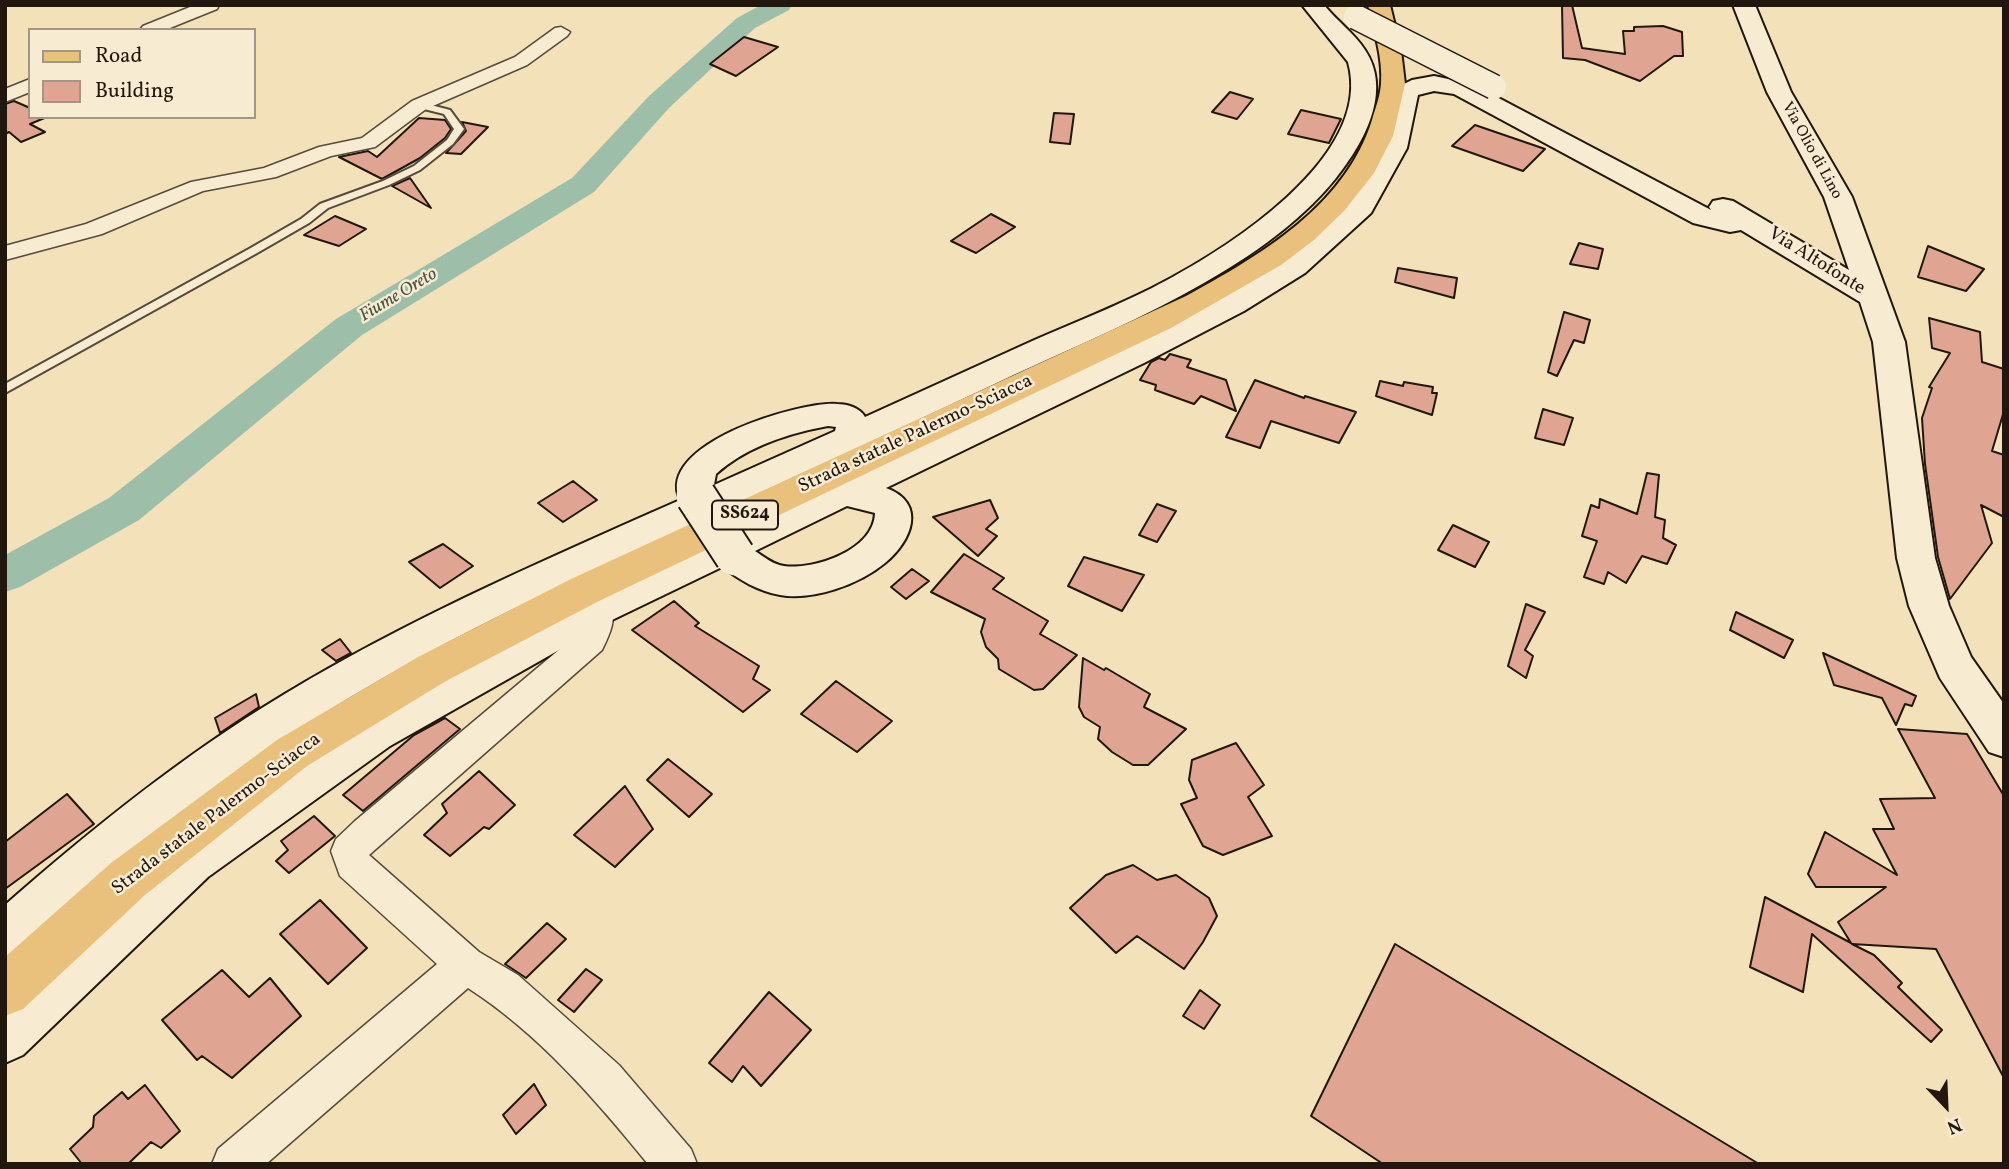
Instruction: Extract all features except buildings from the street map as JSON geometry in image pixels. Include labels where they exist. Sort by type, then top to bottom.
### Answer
[{"type":"main road","points":[[5,937],[82,867],[192,780],[278,720],[474,611],[560,569],[1163,294],[1242,246],[1281,218],[1339,158],[1356,130],[1364,103],[1363,70],[1351,46],[1319,17],[1313,5]]},
{"type":"main road","name":"Via Olio di Lino","points":[[1744,5],[1779,92],[1838,197],[1874,298]]},
{"type":"main road","name":"Via Altofonte","points":[[1358,9],[1494,87],[1746,219],[1874,298],[1889,342],[1916,558],[1929,606],[1954,666],[2004,738]]},
{"type":"main road","name":"Strada statale Palermo-Sciacca","points":[[5,991],[128,879],[292,753],[432,669],[585,590],[1160,321],[1225,289],[1288,249],[1324,216],[1359,175],[1381,133],[1393,93],[1390,55],[1358,9]]},
{"type":"main road","points":[[5,1037],[192,862],[375,733],[597,609],[1133,356],[1233,304],[1295,267],[1357,213],[1394,148],[1407,92],[1418,84],[1441,83],[1463,89],[1703,217],[1730,224],[1746,219]]},
{"type":"main road","points":[[845,493],[877,498],[893,507],[896,519],[890,536],[876,551],[840,570],[810,580],[782,581],[760,573],[735,556],[696,496],[696,478],[703,464],[721,450],[797,421],[839,415],[850,420],[853,428],[850,438]]},
{"type":"street","points":[[154,28],[211,5]]},
{"type":"street","points":[[5,253],[94,229],[198,186],[270,173],[326,151],[368,143],[419,105],[521,61],[561,32]]},
{"type":"street","points":[[5,96],[28,86]]},
{"type":"street","points":[[597,609],[597,626],[590,641],[367,832],[349,851],[353,864],[466,965],[504,989],[605,1079],[676,1164]]},
{"type":"street","points":[[233,1164],[466,965]]},
{"type":"lane","points":[[5,389],[253,251],[305,221],[324,206],[386,183],[417,168],[450,142],[459,128],[447,112],[419,105]]},
{"type":"waterway","name":"Fiume Oreto","points":[[5,575],[124,509],[349,327],[583,185],[659,102],[746,23],[780,5]]}]
